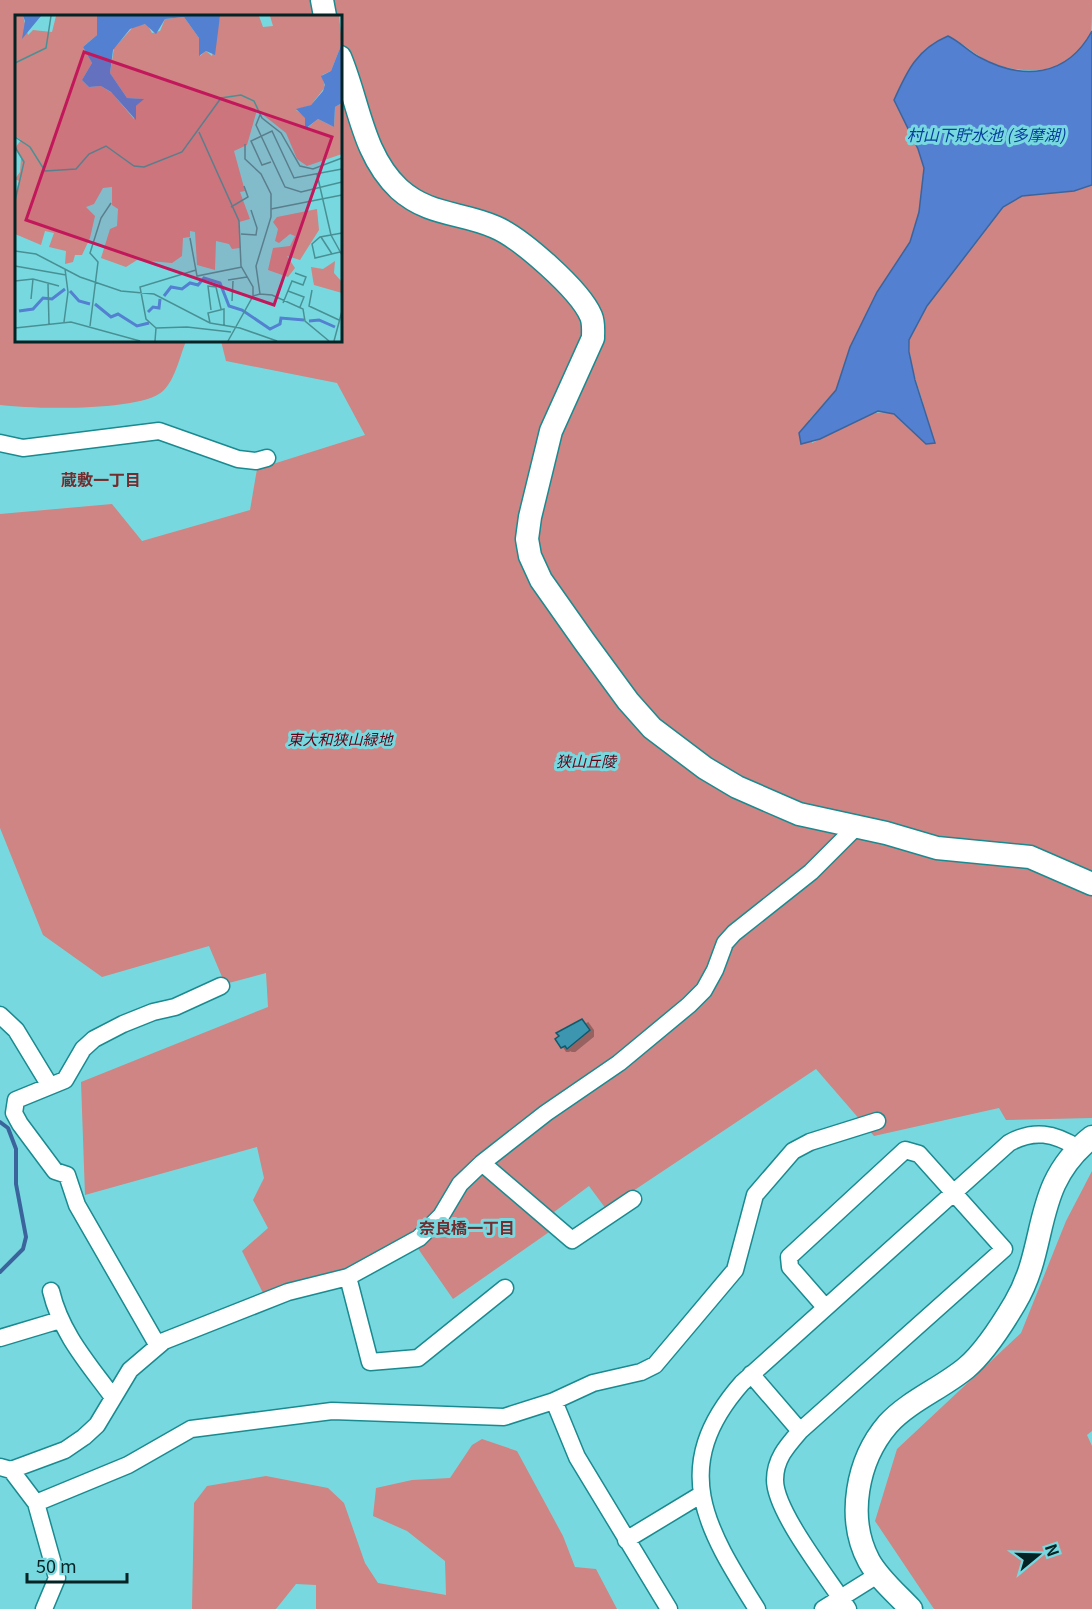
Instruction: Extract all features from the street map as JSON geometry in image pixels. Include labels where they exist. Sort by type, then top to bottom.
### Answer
[{"type":"street","points":[[322,0],[325,15]]},
{"type":"street","points":[[342,63],[366,138],[383,170],[398,188],[428,208],[481,221],[510,234],[533,252],[578,297],[591,314],[594,323],[593,338],[550,431],[527,539],[530,556],[541,580],[628,701],[652,728],[677,748],[737,787],[798,814],[856,826],[938,848],[1030,857],[1092,884]]},
{"type":"street","points":[[0,443],[23,448],[159,431],[238,459],[256,461],[267,458]]},
{"type":"street","points":[[44,1609],[57,1578],[36,1503],[5,1469],[65,1450],[84,1437],[97,1425],[112,1396],[130,1370],[164,1341],[288,1292],[348,1277],[419,1238],[441,1216],[460,1184],[483,1163],[539,1118],[619,1063],[689,1005],[704,990],[715,970],[725,943],[734,933],[811,872],[856,826]]},
{"type":"street","points":[[158,1346],[77,1205],[67,1175],[55,1171],[14,1113],[16,1100],[65,1080],[83,1049],[94,1039],[123,1024],[175,1007],[221,986]]},
{"type":"street","points":[[0,1015],[16,1030],[50,1086]]},
{"type":"street","points":[[36,1503],[128,1465],[191,1429],[332,1410],[504,1417],[554,1401],[593,1383],[641,1372],[655,1365],[735,1270],[755,1195],[793,1151],[810,1142],[877,1121]]},
{"type":"street","points":[[757,1609],[714,1539],[707,1521],[702,1494],[703,1458],[712,1424],[722,1405],[751,1374],[1009,1143],[1021,1136],[1046,1133],[1085,1143]]},
{"type":"street","points":[[911,1609],[870,1561],[859,1531],[860,1480],[867,1456],[889,1423],[974,1361],[1014,1305],[1026,1283],[1048,1195],[1063,1165],[1085,1143]]},
{"type":"street","points":[[825,1307],[790,1267],[789,1257],[905,1150],[919,1154],[1004,1249],[800,1431],[785,1448],[779,1459],[776,1491],[793,1525],[844,1604]]},
{"type":"street","points":[[483,1163],[572,1240],[633,1199]]},
{"type":"street","points":[[348,1277],[370,1362],[418,1358],[505,1288]]},
{"type":"street","points":[[51,1291],[67,1336],[112,1396]]},
{"type":"street","points":[[0,1338],[60,1320]]},
{"type":"street","points":[[751,1374],[800,1431]]},
{"type":"street","points":[[554,1401],[578,1457],[669,1609]]},
{"type":"street","points":[[626,1540],[702,1494]]},
{"type":"street","points":[[823,1609],[844,1604],[879,1574]]},
{"type":"green space","name":"狭山丘陵","points":[[0,0],[1092,0],[1091,33],[1084,47],[1074,57],[1049,69],[1020,70],[992,63],[948,36],[928,47],[914,62],[894,100],[918,149],[924,168],[919,212],[910,242],[877,292],[846,358],[836,390],[809,420],[812,443],[853,421],[886,412],[895,415],[907,424],[926,444],[923,403],[911,365],[909,340],[927,306],[1003,207],[1022,196],[1074,191],[1092,185],[1092,1118],[1006,1120],[999,1108],[874,1136],[816,1069],[606,1209],[589,1186],[554,1212],[562,1223],[453,1299],[412,1240],[360,1270],[265,1297],[242,1251],[268,1228],[253,1200],[264,1178],[257,1147],[85,1195],[81,1082],[268,1007],[266,973],[225,984],[209,946],[102,977],[43,935],[0,828],[0,514],[112,504],[142,541],[250,510],[257,469],[365,435],[337,383],[226,361],[221,342],[342,342],[342,15],[15,15],[15,342],[186,342],[171,381],[163,391],[151,398],[110,406],[0,405]]},
{"type":"green space","points":[[1092,1171],[1092,1431],[1087,1435],[1092,1446],[1092,1609],[934,1609],[875,1521],[897,1449],[1021,1333],[1066,1221]]},
{"type":"green space","points":[[482,1439],[517,1451],[563,1536],[575,1567],[596,1569],[617,1609],[316,1609],[316,1585],[296,1584],[276,1609],[192,1609],[194,1503],[207,1486],[266,1476],[328,1488],[344,1503],[365,1563],[378,1583],[446,1595],[445,1561],[407,1531],[373,1516],[376,1488],[412,1480],[450,1478],[472,1445]]},
{"type":"water","name":"村山下貯水池 (多摩湖)","points":[[1092,31],[1092,185],[1074,191],[1022,196],[1003,207],[927,306],[909,340],[915,380],[935,443],[926,444],[894,414],[878,411],[820,439],[801,444],[799,433],[836,390],[850,347],[877,292],[910,242],[919,212],[924,168],[918,149],[894,100],[914,62],[928,47],[948,36],[975,55],[995,65],[1012,70],[1043,70],[1057,66],[1070,58]]},
{"type":"building","points":[[582,1019],[590,1030],[567,1049],[565,1046],[561,1048],[555,1039],[559,1036],[556,1033]]},
{"type":"waterway","points":[[0,1122],[8,1128],[16,1149],[16,1184],[26,1237],[23,1249],[0,1272]]},
{"type":"district","name":"蔵敷一丁目","points":[[101,480]]},
{"type":"district","name":"奈良橋一丁目","points":[[467,1228]]},
{"type":"park label","name":"東大和狭山緑地","points":[[340,740]]}]
